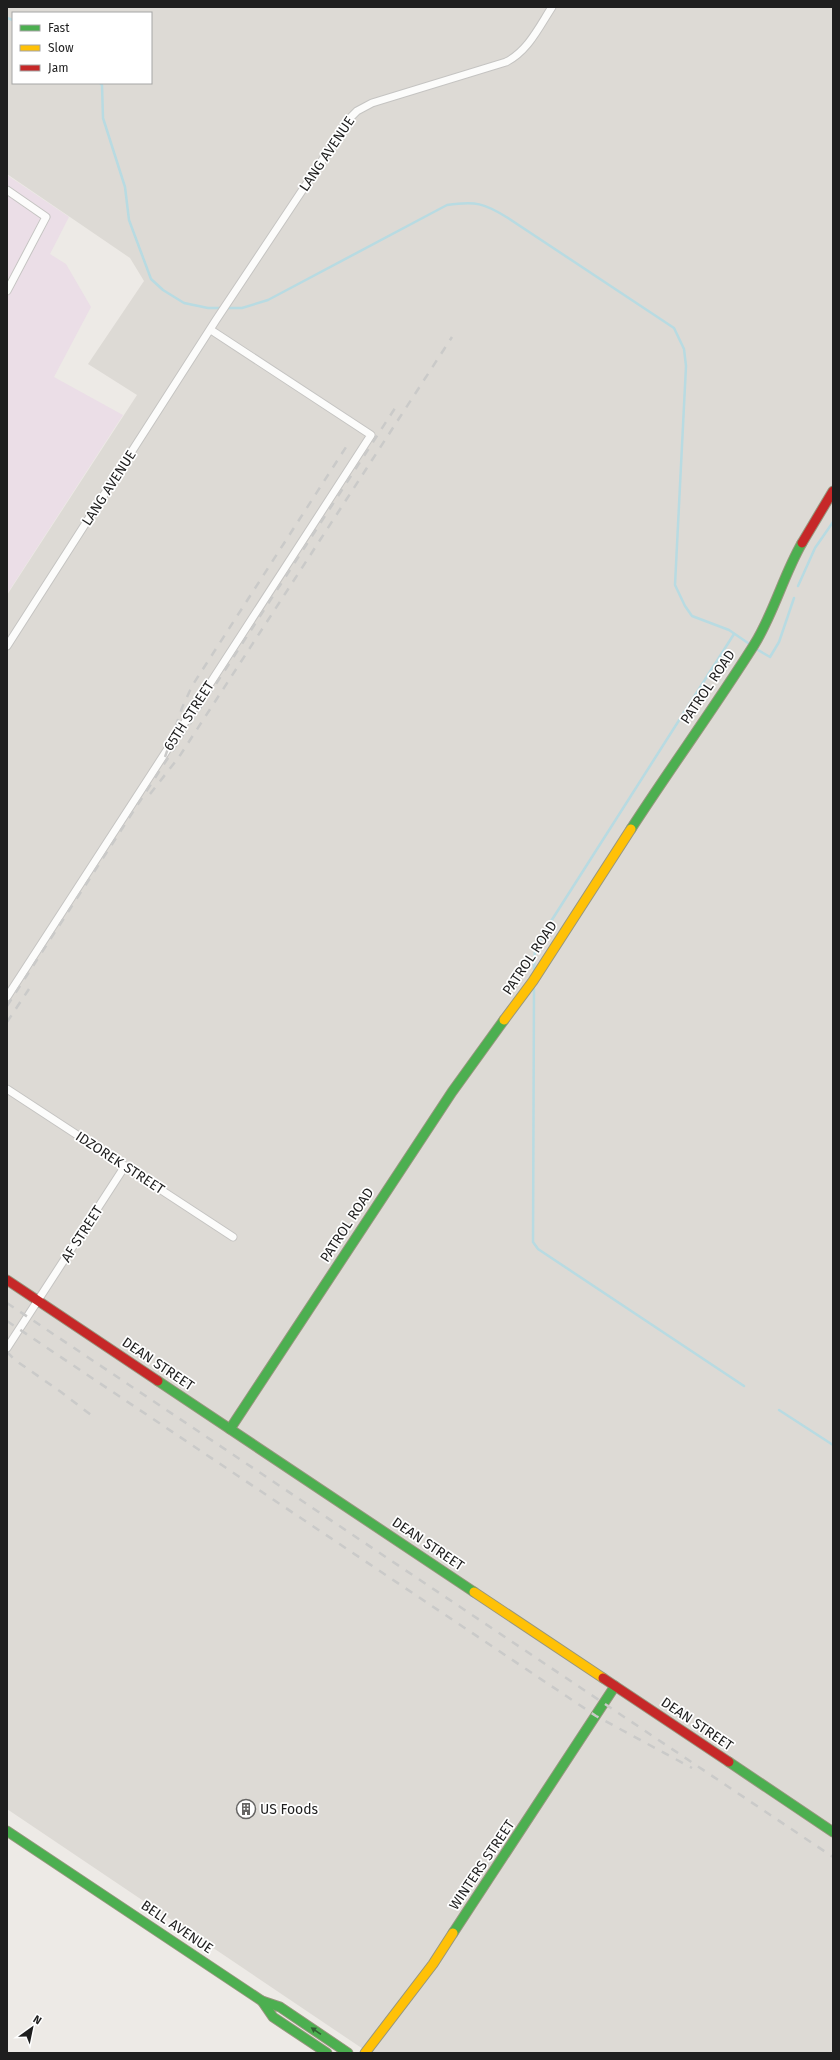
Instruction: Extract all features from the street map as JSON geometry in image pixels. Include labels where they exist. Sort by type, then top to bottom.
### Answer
[{"type":"street","name":"LANG AVENUE","points":[[7,646],[216,320],[357,111],[372,103],[506,62],[514,58],[526,46],[552,7]]},
{"type":"street","points":[[7,190],[46,217],[7,291]]},
{"type":"street","name":"65TH STREET","points":[[7,997],[371,435],[211,330]]},
{"type":"street","name":"PATROL ROAD","points":[[230,1429],[438,1113],[533,981],[657,789],[755,644],[776,604],[794,557],[833,491]]},
{"type":"street","name":"IDZOREK STREET","points":[[7,1089],[233,1237]]},
{"type":"street","name":"AF STREET","points":[[7,1348],[125,1166]]},
{"type":"street","name":"DEAN STREET","points":[[7,1280],[833,1832]]},
{"type":"street","name":"WINTERS STREET","points":[[365,2053],[433,1964],[614,1686]]},
{"type":"street","name":"BELL AVENUE","points":[[7,1831],[262,2001],[273,2017],[326,2053]]},
{"type":"street","points":[[262,2001],[280,2007],[348,2053]]},
{"type":"shaded area","points":[[7,7],[833,7],[833,2053],[369,2053],[7,1809],[7,595],[137,395],[88,364],[144,281],[130,258],[7,174]]},
{"type":"shaded area","points":[[7,175],[69,217],[50,254],[66,264],[91,307],[54,377],[123,415],[7,594]]},
{"type":"waterway","points":[[7,18],[12,20]]},
{"type":"waterway","points":[[101,84],[103,118],[125,187],[129,220],[151,279],[163,290],[184,303],[208,308],[222,308]]},
{"type":"waterway","points":[[227,308],[242,308],[268,300],[447,205],[465,203],[479,204],[486,206],[508,218],[674,328],[684,349],[686,366],[675,585],[685,606],[692,616],[729,630],[748,643]]},
{"type":"waterway","points":[[798,586],[815,548],[833,522]]},
{"type":"waterway","points":[[758,650],[770,657],[779,642],[794,598]]},
{"type":"waterway","points":[[534,969],[535,950],[548,926],[734,634]]},
{"type":"waterway","points":[[534,989],[533,1242],[538,1249],[744,1386]]},
{"type":"waterway","points":[[779,1410],[833,1445]]},
{"type":"railway","points":[[150,794],[179,757],[452,337]]},
{"type":"railway","points":[[7,1006],[399,402]]},
{"type":"railway","points":[[165,757],[182,708],[192,686],[348,444]]},
{"type":"railway","points":[[7,1022],[29,989]]},
{"type":"railway","points":[[7,1303],[833,1857]]},
{"type":"railway","points":[[7,1321],[596,1716],[692,1768]]},
{"type":"railway","points":[[7,1352],[15,1360],[95,1418]]},
{"type":"traffic: fast","points":[[631,829],[754,645],[761,633],[789,568],[802,543]]},
{"type":"traffic: fast","points":[[230,1429],[452,1092],[504,1020]]},
{"type":"traffic: fast","points":[[158,1381],[474,1592]]},
{"type":"traffic: fast","points":[[453,1933],[615,1686]]},
{"type":"traffic: fast","points":[[729,1762],[833,1832]]},
{"type":"traffic: fast","points":[[7,1831],[262,2001],[273,2017],[327,2053]]},
{"type":"traffic: fast","points":[[262,2001],[280,2007],[348,2053]]},
{"type":"traffic: slow","points":[[504,1020],[533,981],[631,829]]},
{"type":"traffic: slow","points":[[474,1592],[603,1678]]},
{"type":"traffic: slow","points":[[365,2053],[433,1964],[453,1933]]},
{"type":"traffic: jam","points":[[802,543],[833,491]]},
{"type":"traffic: jam","points":[[7,1280],[158,1381]]},
{"type":"traffic: jam","points":[[603,1678],[729,1762]]},
{"type":"place","name":"US Foods","points":[[246,1809]]}]
